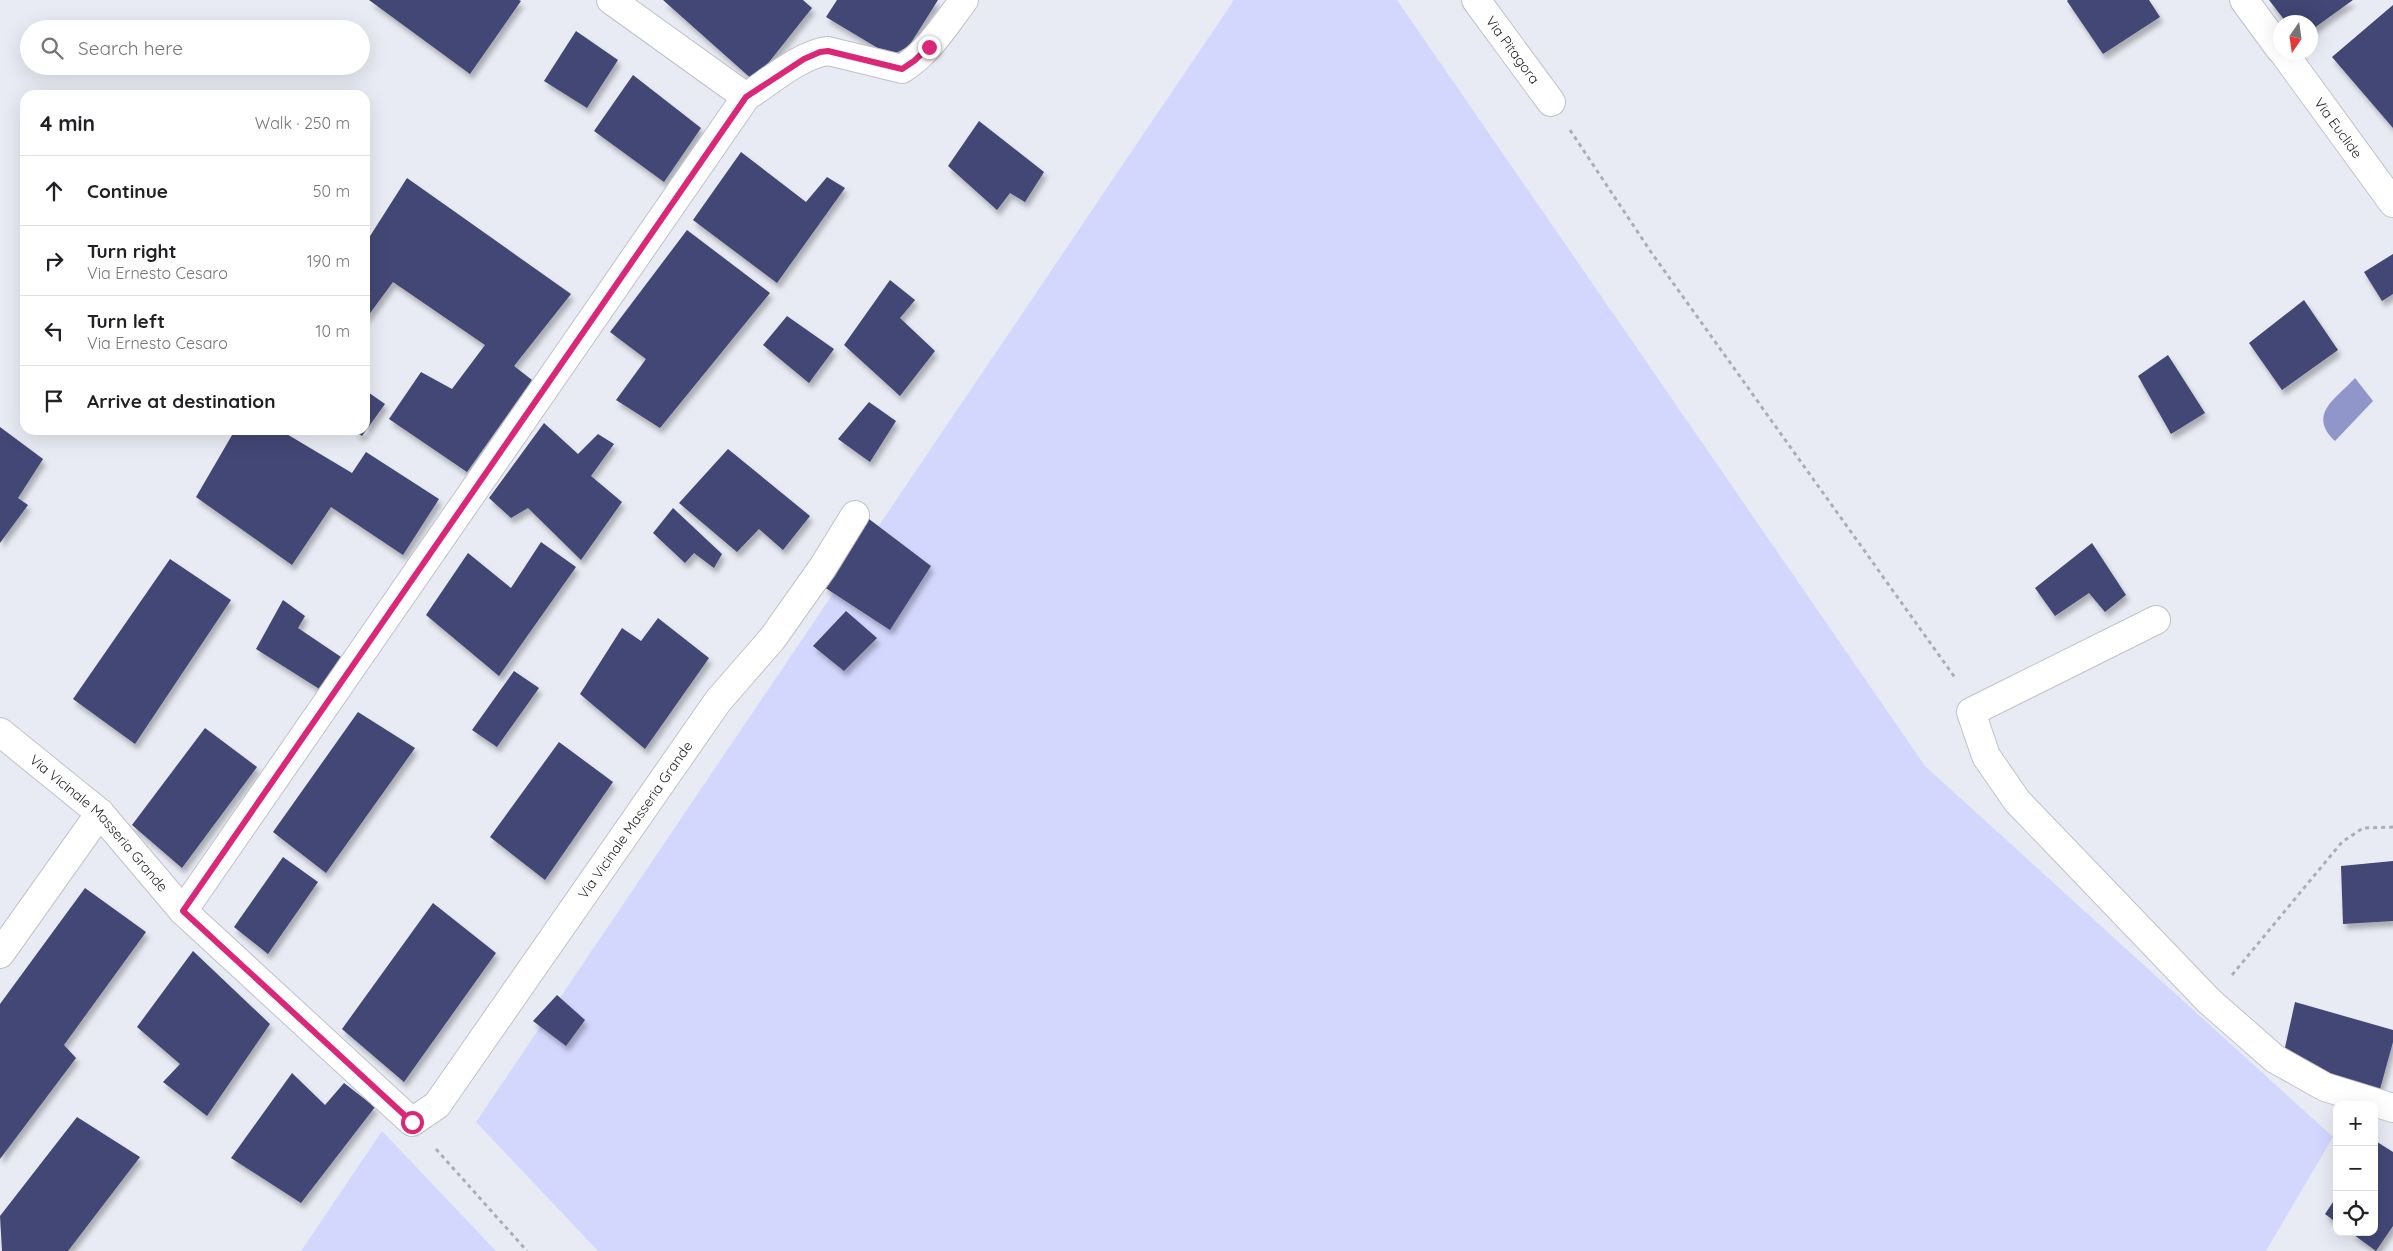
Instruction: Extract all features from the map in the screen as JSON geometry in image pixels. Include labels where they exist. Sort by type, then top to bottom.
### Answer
[{"type":"street","points":[[611,0],[746,97]]},
{"type":"street","points":[[183,911],[746,97],[809,56],[820,52],[828,51],[902,69],[929,47],[964,0]]},
{"type":"street","name":"Via Pitagora","points":[[1476,0],[1551,102]]},
{"type":"street","points":[[2244,0],[2273,39]]},
{"type":"street","name":"Via Euclide","points":[[2289,60],[2393,203]]},
{"type":"street","name":"Via Vicinale Masseria Grande","points":[[0,732],[100,813],[183,911],[412,1122],[437,1104],[718,701],[772,639],[823,567],[855,515]]},
{"type":"street","points":[[2156,620],[1971,712],[1986,756],[2017,801],[2209,1002],[2275,1059],[2325,1088],[2393,1108]]},
{"type":"street","points":[[0,954],[100,813]]},
{"type":"path","points":[[1551,102],[1651,252],[1953,674],[1971,712]]},
{"type":"path","points":[[2209,1002],[2342,842],[2363,828],[2393,827]]},
{"type":"path","points":[[412,1122],[527,1251]]},
{"type":"shaded area","points":[[1234,0],[1397,0],[1925,766],[2333,1137],[2266,1251],[598,1251],[476,1122]]},
{"type":"shaded area","points":[[2355,378],[2373,401],[2335,441],[2327,431],[2324,415],[2327,407]]},
{"type":"shaded area","points":[[382,1131],[496,1251],[301,1251]]},
{"type":"building","points":[[369,0],[519,0],[521,1],[470,74]]},
{"type":"building","points":[[663,0],[803,0],[812,8],[754,81]]},
{"type":"building","points":[[837,0],[938,0],[909,46],[896,53],[881,50],[826,17]]},
{"type":"building","points":[[2068,0],[2149,0],[2160,17],[2103,54]]},
{"type":"building","points":[[2269,0],[2353,0],[2318,25],[2318,15],[2281,15]]},
{"type":"building","points":[[2393,5],[2393,128],[2332,57]]},
{"type":"building","points":[[576,31],[618,60],[587,108],[544,81]]},
{"type":"building","points":[[633,75],[701,128],[664,182],[594,131]]},
{"type":"building","points":[[979,121],[1044,172],[1025,202],[1010,193],[997,210],[948,166]]},
{"type":"building","points":[[741,152],[806,202],[827,177],[845,188],[777,283],[693,220]]},
{"type":"building","points":[[407,178],[571,294],[514,366],[532,380],[467,472],[389,419],[421,372],[452,389],[485,345],[393,282],[370,313],[370,236]]},
{"type":"building","points":[[687,230],[770,293],[660,428],[616,400],[646,359],[610,332]]},
{"type":"building","points":[[2393,254],[2393,294],[2382,301],[2364,272]]},
{"type":"building","points":[[890,280],[915,300],[900,318],[935,351],[900,396],[844,345]]},
{"type":"building","points":[[2304,300],[2338,350],[2282,390],[2249,343]]},
{"type":"building","points":[[787,316],[834,349],[809,383],[763,345]]},
{"type":"building","points":[[2168,355],[2205,413],[2171,434],[2138,376]]},
{"type":"building","points":[[370,394],[385,404],[370,425]]},
{"type":"building","points":[[869,402],[896,421],[870,462],[838,439]]},
{"type":"building","points":[[544,423],[578,454],[598,434],[614,444],[591,476],[622,502],[581,560],[528,508],[511,518],[489,498]]},
{"type":"building","points":[[0,427],[43,459],[18,498],[28,505],[0,543]]},
{"type":"building","points":[[232,435],[288,435],[352,473],[366,452],[439,499],[403,555],[331,507],[292,565],[196,497]]},
{"type":"building","points":[[728,449],[810,516],[783,550],[759,529],[737,552],[679,503]]},
{"type":"building","points":[[673,508],[722,554],[714,568],[694,553],[685,563],[653,533]]},
{"type":"building","points":[[869,519],[931,566],[890,630],[824,587]]},
{"type":"building","points":[[541,542],[576,567],[499,676],[426,615],[468,553],[511,588]]},
{"type":"building","points":[[2092,543],[2126,595],[2105,612],[2089,593],[2055,616],[2035,588]]},
{"type":"building","points":[[170,559],[231,600],[135,744],[73,699]]},
{"type":"building","points":[[283,600],[305,616],[298,628],[344,659],[321,690],[256,649]]},
{"type":"building","points":[[846,611],[877,638],[844,671],[813,646]]},
{"type":"building","points":[[658,618],[709,658],[645,749],[580,694],[622,628],[641,641]]},
{"type":"building","points":[[514,671],[539,688],[497,747],[472,730]]},
{"type":"building","points":[[358,712],[415,748],[326,873],[273,832]]},
{"type":"building","points":[[205,728],[257,767],[182,868],[132,825]]},
{"type":"building","points":[[559,742],[613,782],[545,880],[490,837]]},
{"type":"building","points":[[283,857],[318,882],[268,954],[234,927]]},
{"type":"building","points":[[2393,861],[2393,921],[2343,924],[2341,866]]},
{"type":"building","points":[[85,888],[146,932],[64,1045],[76,1058],[0,1159],[0,1004]]},
{"type":"building","points":[[433,903],[496,953],[404,1082],[342,1029]]},
{"type":"building","points":[[193,951],[270,1024],[207,1116],[163,1082],[180,1064],[137,1027]]},
{"type":"building","points":[[557,995],[585,1020],[566,1046],[533,1021]]},
{"type":"building","points":[[2295,1002],[2393,1030],[2393,1042],[2379,1093],[2330,1079],[2284,1052]]},
{"type":"building","points":[[292,1073],[325,1105],[344,1083],[375,1107],[301,1203],[231,1158]]},
{"type":"building","points":[[77,1117],[140,1157],[68,1251],[2,1251],[0,1216]]},
{"type":"building","points":[[2378,1143],[2393,1152],[2393,1226],[2376,1251],[2355,1236],[2378,1236]]},
{"type":"building","points":[[2333,1202],[2333,1220],[2325,1214]]},
{"type":"route","points":[[412,1122],[183,911],[746,97],[804,59],[820,52],[828,51],[902,69],[929,47]]}]
